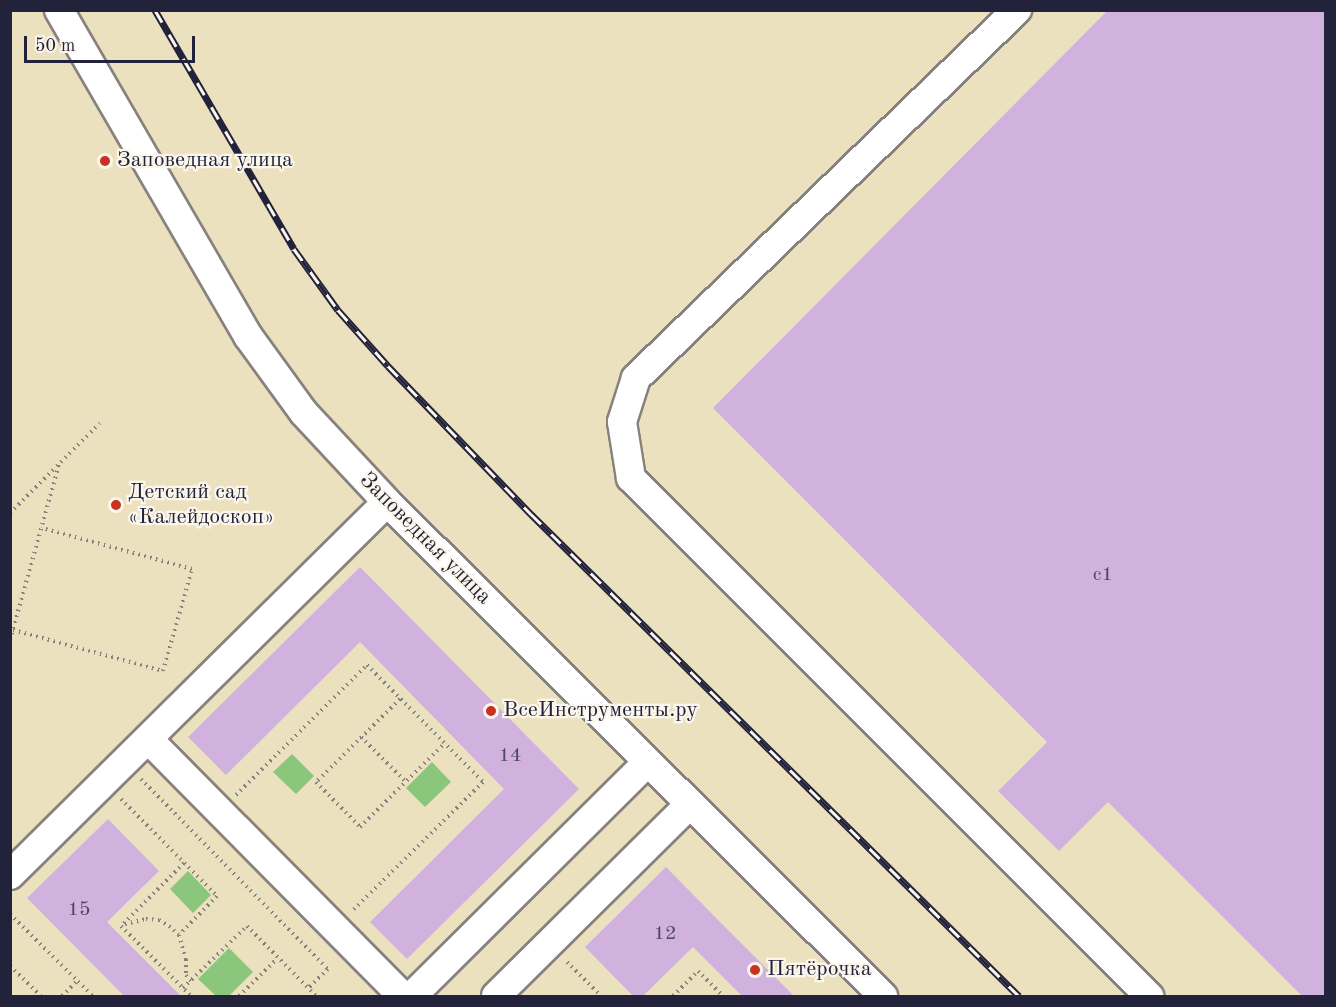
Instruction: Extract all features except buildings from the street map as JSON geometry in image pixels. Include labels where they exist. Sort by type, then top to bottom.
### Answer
[{"type":"street","name":"Заповедная улица","points":[[59,10],[248,336],[304,413],[387,502],[883,996]]},
{"type":"street","points":[[1017,10],[636,378],[622,422],[631,478],[1149,996]]},
{"type":"street","points":[[10,875],[387,502]]},
{"type":"street","points":[[148,739],[402,996]]},
{"type":"street","points":[[412,996],[648,762]]},
{"type":"street","points":[[509,992],[690,804]]},
{"type":"path","points":[[10,513],[100,423]]},
{"type":"path","points":[[10,640],[59,464]]},
{"type":"path","points":[[14,630],[163,671],[192,569],[42,528]]},
{"type":"path","points":[[10,612],[16,618]]},
{"type":"path","points":[[240,790],[367,665],[483,782],[356,907]]},
{"type":"path","points":[[400,699],[316,782],[360,827],[445,744]]},
{"type":"path","points":[[361,737],[406,782]]},
{"type":"path","points":[[138,777],[328,969],[308,988]]},
{"type":"path","points":[[118,796],[218,896],[178,935]]},
{"type":"path","points":[[122,926],[184,863]]},
{"type":"path","points":[[10,914],[93,996]]},
{"type":"path","points":[[122,926],[146,919],[159,920],[178,935],[186,959],[186,975],[191,981]]},
{"type":"path","points":[[122,926],[191,996]]},
{"type":"path","points":[[183,988],[247,926],[316,996]]},
{"type":"path","points":[[239,996],[278,958]]},
{"type":"path","points":[[10,966],[41,996]]},
{"type":"path","points":[[673,996],[699,971],[723,996]]},
{"type":"path","points":[[62,996],[77,981]]},
{"type":"green space","points":[[292,754],[314,776],[296,794],[273,772]]},
{"type":"green space","points":[[432,762],[451,782],[425,807],[406,788]]},
{"type":"green space","points":[[188,871],[211,895],[193,913],[170,889]]},
{"type":"green space","points":[[229,948],[253,972],[229,996],[216,996],[198,979]]},
{"type":"railway","points":[[155,10],[294,249],[338,310],[388,366],[531,514],[1019,996]]},
{"type":"place","name":"Заповедная улица","points":[[105,161]]},
{"type":"place","name":"Детский сад «Калейдоскоп»","points":[[116,505]]},
{"type":"place","name":"ВсеИнструменты.ру","points":[[491,711]]},
{"type":"place","name":"Пятёрочка","points":[[755,970]]}]
